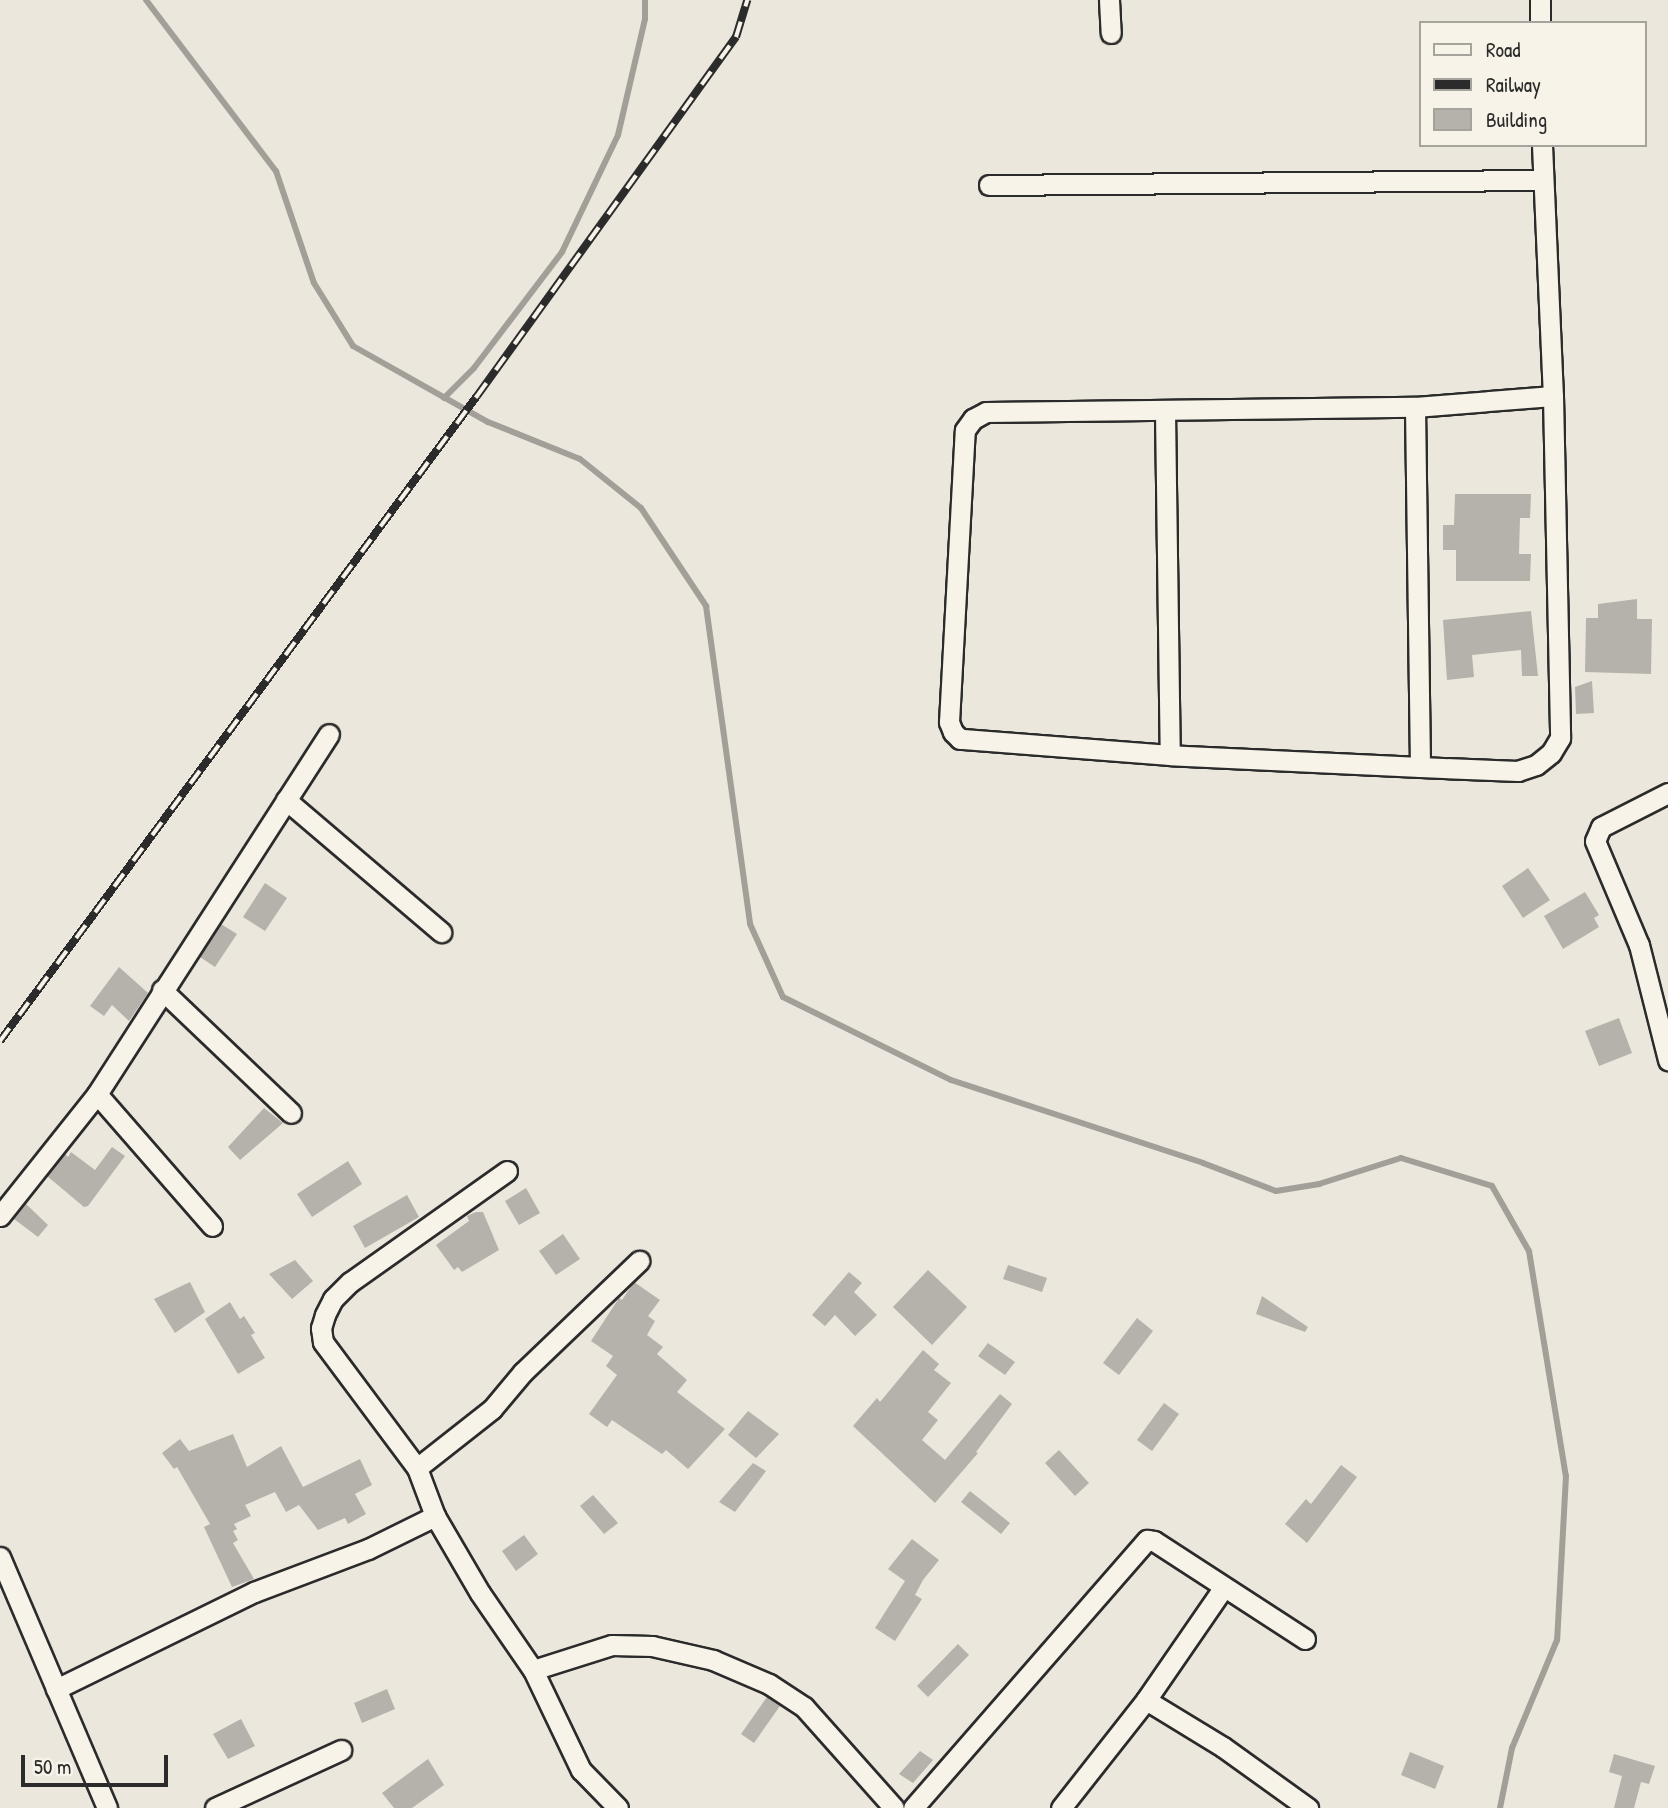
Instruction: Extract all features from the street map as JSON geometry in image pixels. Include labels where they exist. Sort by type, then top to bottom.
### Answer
[{"type":"street","points":[[1109,0],[1111,33]]},
{"type":"street","points":[[1540,0],[1540,21]]},
{"type":"street","points":[[1542,147],[1553,396],[1560,738],[1550,753],[1536,765],[1518,771],[1170,755],[960,739],[949,722],[965,430],[973,419],[986,412],[1415,407],[1553,396]]},
{"type":"street","points":[[989,186],[1542,180]]},
{"type":"street","points":[[1415,407],[1420,767]]},
{"type":"street","points":[[1165,412],[1170,755]]},
{"type":"street","points":[[0,1216],[97,1094],[329,734]]},
{"type":"street","points":[[1668,793],[1601,827],[1595,841],[1639,944],[1668,1060]]},
{"type":"street","points":[[286,800],[441,932]]},
{"type":"street","points":[[162,990],[291,1113]]},
{"type":"street","points":[[97,1094],[212,1226]]},
{"type":"street","points":[[507,1171],[350,1282],[333,1299],[321,1328],[324,1342],[417,1468],[435,1516],[480,1593],[533,1670],[581,1770],[618,1808]]},
{"type":"street","points":[[417,1468],[472,1427],[523,1372],[639,1261]]},
{"type":"street","points":[[56,1689],[254,1592],[368,1549],[435,1516]]},
{"type":"street","points":[[912,1808],[1147,1540],[1154,1541],[1305,1639]]},
{"type":"street","points":[[0,1557],[107,1808]]},
{"type":"street","points":[[1061,1808],[1146,1700],[1224,1587]]},
{"type":"street","points":[[533,1670],[612,1645],[652,1646],[713,1660],[769,1684],[804,1707],[894,1808]]},
{"type":"street","points":[[1146,1700],[1223,1747],[1307,1808]]},
{"type":"street","points":[[215,1808],[341,1749]]},
{"type":"building","points":[[1455,494],[1531,494],[1530,518],[1520,518],[1519,554],[1531,554],[1530,581],[1456,581],[1456,550],[1443,550],[1443,525],[1454,525]]},
{"type":"building","points":[[1637,599],[1637,619],[1652,619],[1651,674],[1585,672],[1586,618],[1598,618],[1598,604]]},
{"type":"building","points":[[1531,611],[1538,676],[1522,676],[1521,650],[1472,655],[1474,677],[1447,680],[1443,620]]},
{"type":"building","points":[[1592,681],[1594,713],[1576,714],[1575,687]]},
{"type":"building","points":[[1528,868],[1550,900],[1523,918],[1502,886]]},
{"type":"building","points":[[265,883],[287,898],[265,931],[243,917]]},
{"type":"building","points":[[1585,892],[1599,915],[1594,918],[1599,927],[1563,949],[1544,916]]},
{"type":"building","points":[[221,924],[237,934],[215,967],[200,957]]},
{"type":"building","points":[[119,967],[148,993],[129,1021],[112,1005],[104,1016],[90,1006]]},
{"type":"building","points":[[1619,1018],[1632,1053],[1599,1066],[1585,1031]]},
{"type":"building","points":[[264,1108],[283,1123],[240,1160],[228,1147]]},
{"type":"building","points":[[112,1147],[125,1156],[88,1206],[84,1207],[47,1176],[65,1154],[68,1157],[71,1152],[95,1170]]},
{"type":"building","points":[[348,1161],[362,1184],[312,1217],[297,1194]]},
{"type":"building","points":[[526,1188],[540,1213],[519,1225],[505,1201]]},
{"type":"building","points":[[407,1195],[419,1217],[365,1248],[353,1226]]},
{"type":"building","points":[[26,1204],[48,1225],[38,1237],[14,1219]]},
{"type":"building","points":[[483,1212],[499,1250],[462,1272],[458,1267],[454,1270],[436,1245],[469,1221],[467,1216]]},
{"type":"building","points":[[563,1234],[580,1259],[556,1275],[539,1251]]},
{"type":"building","points":[[295,1260],[313,1281],[292,1299],[269,1274]]},
{"type":"building","points":[[1008,1265],[1047,1278],[1042,1292],[1003,1279]]},
{"type":"building","points":[[928,1270],[967,1307],[932,1345],[893,1307]]},
{"type":"building","points":[[849,1272],[862,1283],[854,1292],[877,1315],[855,1336],[835,1315],[825,1326],[812,1315]]},
{"type":"building","points":[[190,1282],[205,1312],[175,1333],[154,1299]]},
{"type":"building","points":[[634,1282],[660,1300],[648,1316],[655,1321],[647,1335],[663,1347],[657,1354],[687,1380],[677,1392],[725,1429],[688,1469],[666,1450],[662,1454],[612,1420],[607,1427],[589,1414],[617,1375],[606,1366],[613,1356],[591,1341],[619,1298],[622,1300]]},
{"type":"building","points":[[1262,1296],[1308,1327],[1305,1332],[1256,1314]]},
{"type":"building","points":[[230,1302],[240,1319],[244,1316],[255,1333],[251,1335],[265,1358],[238,1374],[205,1319]]},
{"type":"building","points":[[1137,1318],[1153,1331],[1119,1375],[1103,1363]]},
{"type":"building","points":[[988,1343],[1015,1362],[1005,1375],[978,1356]]},
{"type":"building","points":[[923,1350],[939,1364],[934,1370],[951,1383],[928,1412],[938,1420],[922,1440],[945,1460],[1000,1394],[1012,1404],[976,1452],[978,1453],[935,1503],[853,1426],[877,1398],[880,1402]]},
{"type":"building","points":[[1164,1403],[1179,1414],[1152,1451],[1137,1440]]},
{"type":"building","points":[[748,1411],[779,1434],[756,1458],[728,1435]]},
{"type":"building","points":[[233,1434],[247,1467],[281,1446],[303,1487],[360,1459],[372,1485],[355,1494],[366,1514],[348,1524],[345,1518],[318,1530],[299,1505],[286,1512],[275,1492],[245,1505],[251,1516],[234,1524],[237,1529],[233,1531],[238,1540],[233,1543],[254,1579],[232,1587],[204,1527],[210,1524],[177,1467],[174,1469],[162,1453],[180,1439],[189,1451]]},
{"type":"building","points":[[1059,1450],[1089,1483],[1075,1496],[1045,1463]]},
{"type":"building","points":[[753,1463],[766,1471],[735,1512],[719,1502]]},
{"type":"building","points":[[1341,1465],[1357,1477],[1307,1543],[1285,1524],[1306,1499],[1311,1504]]},
{"type":"building","points":[[970,1491],[1010,1523],[1001,1534],[961,1502]]},
{"type":"building","points":[[593,1495],[618,1523],[604,1534],[580,1506]]},
{"type":"building","points":[[524,1535],[538,1554],[516,1571],[502,1551]]},
{"type":"building","points":[[912,1539],[939,1560],[923,1580],[915,1595],[922,1599],[895,1641],[875,1628],[905,1581],[888,1569]]},
{"type":"building","points":[[958,1644],[969,1655],[928,1697],[917,1686]]},
{"type":"building","points":[[387,1689],[395,1709],[362,1723],[354,1703]]},
{"type":"building","points":[[767,1697],[780,1706],[754,1743],[741,1734]]},
{"type":"building","points":[[241,1719],[255,1746],[228,1759],[213,1734]]},
{"type":"building","points":[[920,1751],[933,1760],[913,1783],[899,1774]]},
{"type":"building","points":[[1410,1752],[1444,1766],[1435,1789],[1401,1775]]},
{"type":"building","points":[[1614,1754],[1655,1766],[1649,1784],[1641,1782],[1634,1808],[1614,1808],[1622,1776],[1609,1772]]},
{"type":"building","points":[[428,1759],[444,1785],[412,1808],[394,1808],[382,1793]]},
{"type":"waterway","points":[[146,0],[276,171],[314,283],[353,346],[488,422],[580,459],[641,508],[706,606],[750,924],[783,997],[951,1080],[1203,1163],[1276,1191],[1319,1184],[1401,1158],[1492,1186],[1529,1251],[1566,1476],[1557,1640],[1512,1748],[1500,1808]]},
{"type":"waterway","points":[[444,398],[474,368],[562,252],[618,135],[645,19],[645,0]]},
{"type":"railway","points":[[0,1041],[477,396],[736,37],[747,0]]}]
